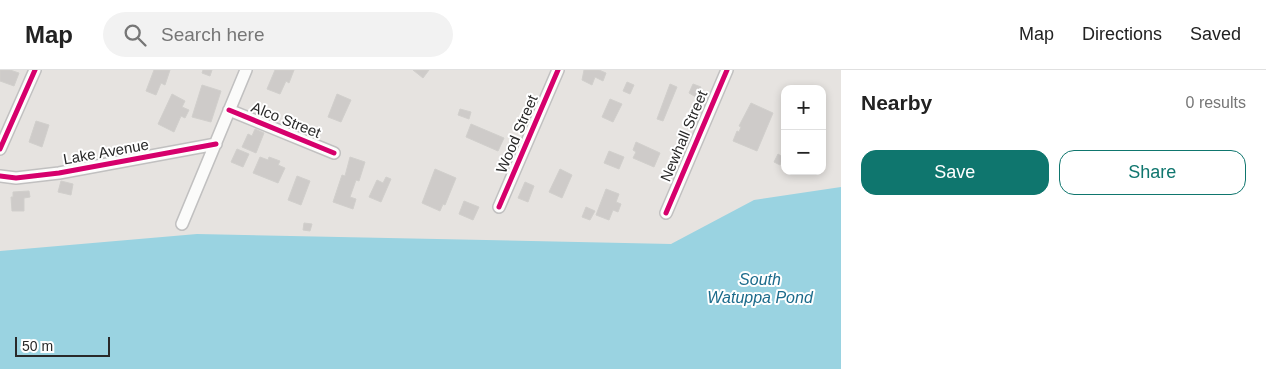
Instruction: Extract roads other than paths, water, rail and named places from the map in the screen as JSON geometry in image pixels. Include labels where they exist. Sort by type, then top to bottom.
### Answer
[{"type":"street","points":[[0,149],[35,70]]},
{"type":"street","points":[[182,224],[246,70]]},
{"type":"street","name":"Wood Street","points":[[500,207],[558,70]]},
{"type":"street","name":"Newhall Street","points":[[666,213],[727,70]]},
{"type":"street","name":"Alco Street","points":[[229,110],[334,153]]},
{"type":"street","name":"Lake Avenue","points":[[0,176],[16,178],[59,173],[216,144]]},
{"type":"water","name":"South Watuppa Pond","points":[[841,187],[841,369],[0,369],[0,251],[197,234],[671,244],[754,200]]}]
